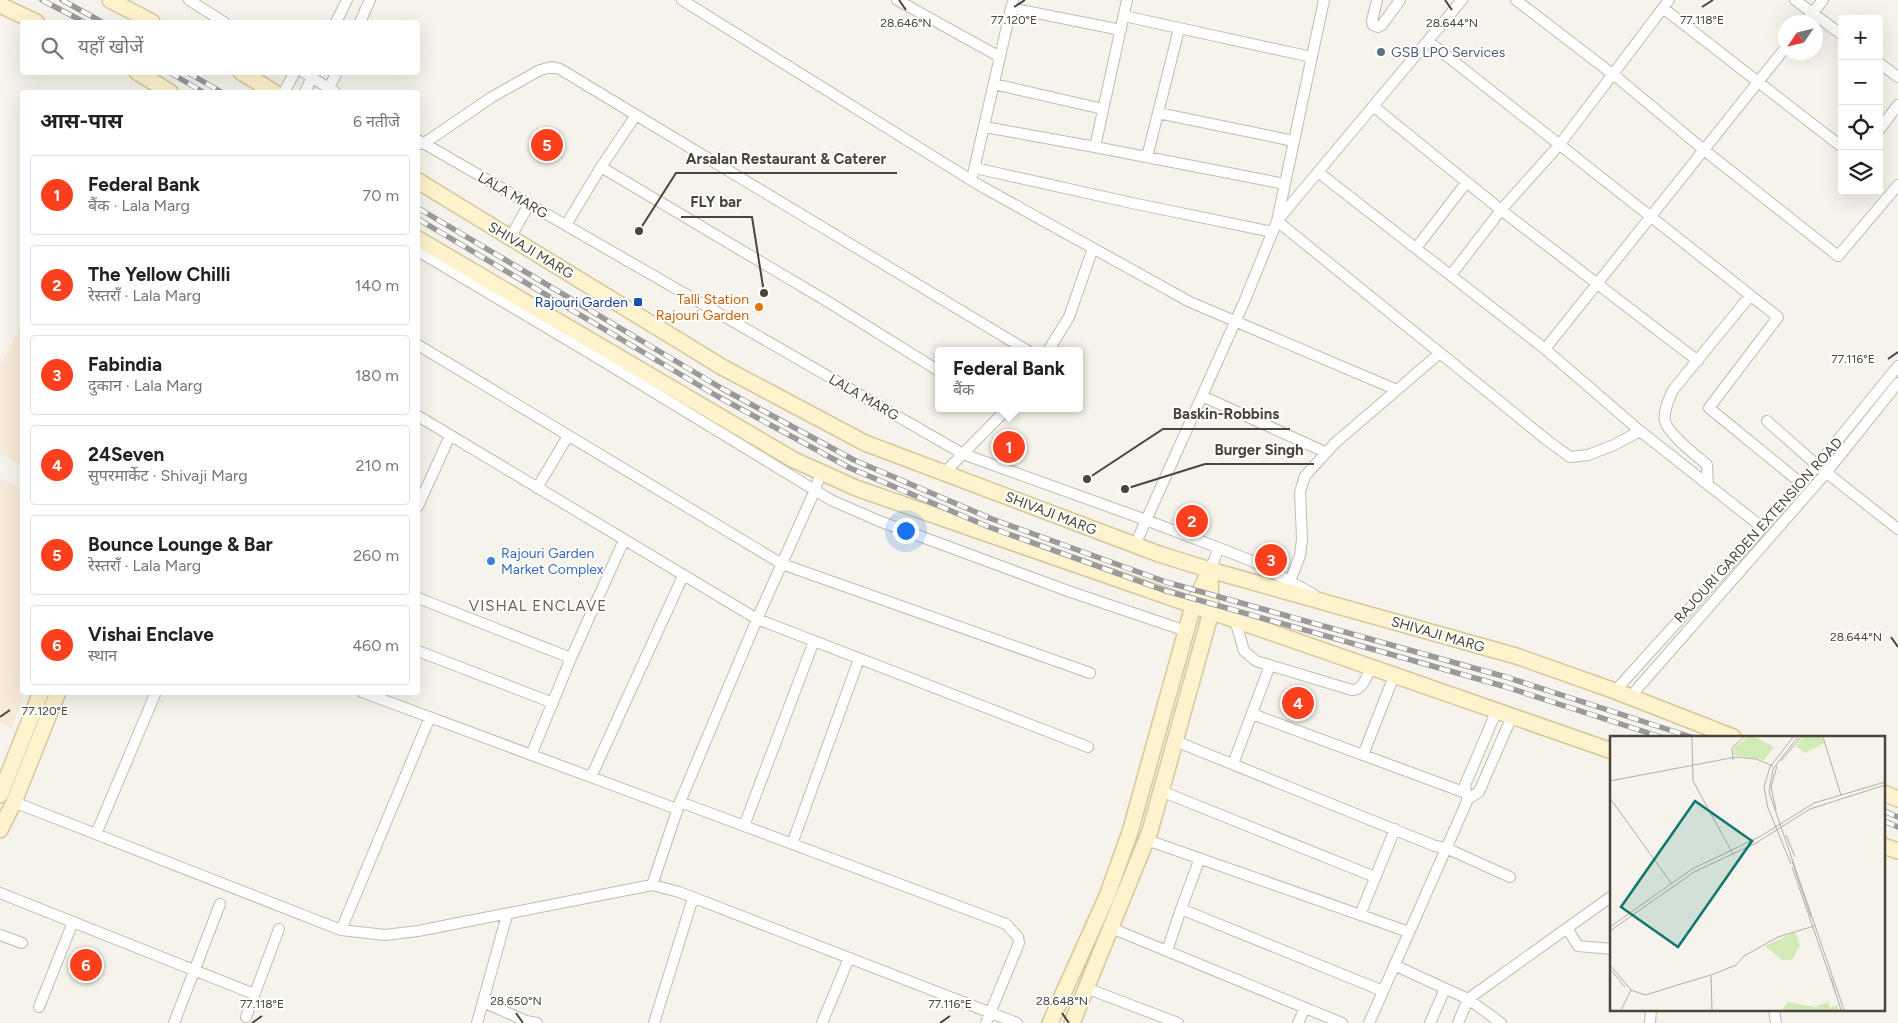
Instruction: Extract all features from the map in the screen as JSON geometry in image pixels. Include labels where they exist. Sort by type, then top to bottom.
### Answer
[{"type":"main road","points":[[110,0],[148,20]]},
{"type":"main road","points":[[0,5],[32,20]]},
{"type":"main road","points":[[142,75],[167,90]]},
{"type":"main road","points":[[246,75],[271,90]]},
{"type":"main road","name":"SHIVAJI MARG","points":[[420,182],[722,367],[865,443],[1136,545],[1210,570],[1516,656],[1615,691],[1730,736]]},
{"type":"main road","points":[[420,240],[794,460],[856,488],[1610,750]]},
{"type":"main road","points":[[1050,1023],[1107,896],[1130,832],[1193,606],[1210,570]]},
{"type":"main road","points":[[1072,1023],[1147,840],[1211,612],[1210,570]]},
{"type":"main road","points":[[14,802],[0,795],[39,695]]},
{"type":"main road","points":[[0,830],[14,802],[57,695]]},
{"type":"main road","points":[[1886,794],[1898,798]]},
{"type":"main road","points":[[1886,847],[1898,851]]},
{"type":"street","points":[[189,0],[221,20]]},
{"type":"street","points":[[337,20],[347,0]]},
{"type":"street","points":[[361,20],[370,0]]},
{"type":"street","points":[[682,0],[971,180],[1190,302],[1397,390]]},
{"type":"street","points":[[897,0],[1000,57]]},
{"type":"street","points":[[1095,147],[1127,0]]},
{"type":"street","points":[[1136,545],[1235,322],[1277,221],[1324,0]]},
{"type":"street","points":[[1377,0],[1372,21],[1373,25],[1378,27],[1382,25],[1400,0]]},
{"type":"street","points":[[1277,221],[1462,0]]},
{"type":"street","points":[[1516,0],[1614,75],[1704,150],[1838,256],[1897,188]]},
{"type":"street","points":[[1795,0],[1838,33]]},
{"type":"street","points":[[1812,13],[1823,0]]},
{"type":"street","points":[[971,180],[985,127],[1012,4],[1121,30]]},
{"type":"street","points":[[1451,275],[1500,210],[1560,144],[1666,4],[1758,82],[1838,144]]},
{"type":"street","points":[[1124,16],[1312,57]]},
{"type":"street","points":[[1147,157],[1179,29]]},
{"type":"street","points":[[1428,41],[1778,317],[1709,408],[1802,484]]},
{"type":"street","points":[[1545,349],[1778,57]]},
{"type":"street","points":[[420,142],[492,97],[540,70],[552,67],[560,69],[1021,347]]},
{"type":"street","points":[[1883,67],[1898,78]]},
{"type":"street","points":[[285,90],[293,75]]},
{"type":"street","points":[[306,90],[309,75]]},
{"type":"street","points":[[310,75],[329,90]]},
{"type":"street","points":[[330,90],[336,75]]},
{"type":"street","points":[[994,84],[1103,109]]},
{"type":"street","points":[[1883,125],[1898,105]]},
{"type":"street","points":[[1374,106],[1500,210],[1698,361]]},
{"type":"street","points":[[1158,113],[1294,140]]},
{"type":"street","points":[[566,226],[601,167],[636,115]]},
{"type":"street","points":[[985,127],[1285,184]]},
{"type":"street","name":"LALA MARG","points":[[420,142],[963,454],[1219,548],[1252,562],[1335,605]]},
{"type":"street","points":[[601,167],[830,302],[935,368]]},
{"type":"street","points":[[974,168],[1273,232]]},
{"type":"street","points":[[1318,172],[1545,349],[1640,431],[1763,528]]},
{"type":"street","points":[[1416,248],[1466,183]]},
{"type":"street","points":[[510,238],[529,204]]},
{"type":"street","points":[[1277,221],[1570,457],[1588,455],[1614,445],[1640,431]]},
{"type":"street","points":[[1050,347],[1069,317],[1093,248]]},
{"type":"street","points":[[420,252],[814,490],[847,508],[1068,591],[1186,631]]},
{"type":"street","points":[[1708,485],[1707,465],[1672,433],[1665,422],[1667,404],[1672,390],[1750,296]]},
{"type":"street","points":[[420,346],[782,564],[1090,673]]},
{"type":"street","points":[[1290,582],[1296,568],[1302,539],[1300,492],[1305,476],[1325,452],[1440,353]]},
{"type":"street","name":"RAJOURI GARDEN EXTENSION ROAD","points":[[1615,691],[1802,484],[1822,470],[1898,366]]},
{"type":"street","name":"RAJOURI GARDEN EXTENSION ROAD","points":[[1630,697],[1898,383]]},
{"type":"street","points":[[1202,396],[1325,452]]},
{"type":"street","points":[[944,473],[1002,412]]},
{"type":"street","points":[[420,417],[757,619],[1088,747]]},
{"type":"street","points":[[1767,421],[1822,470],[1898,529]]},
{"type":"street","points":[[420,502],[450,436]]},
{"type":"street","points":[[537,488],[568,436]]},
{"type":"street","points":[[652,885],[679,806],[821,472]]},
{"type":"street","points":[[531,755],[571,658],[624,540]]},
{"type":"street","points":[[1210,570],[1219,548]]},
{"type":"street","points":[[591,777],[683,576]]},
{"type":"street","points":[[420,599],[571,658]]},
{"type":"street","points":[[1235,620],[1244,651],[1256,661],[1356,690],[1361,686],[1371,668]]},
{"type":"street","points":[[744,826],[814,642]]},
{"type":"street","points":[[420,652],[553,703]]},
{"type":"street","points":[[792,844],[859,658]]},
{"type":"street","points":[[1234,764],[1270,665]]},
{"type":"street","points":[[1363,755],[1394,676]]},
{"type":"street","points":[[96,834],[155,695]]},
{"type":"street","points":[[370,695],[591,777],[744,826],[1006,924],[1018,937],[1019,943],[988,1018]]},
{"type":"street","points":[[1369,1023],[1446,848],[1467,796],[1465,785],[1496,710]]},
{"type":"street","points":[[1252,714],[1467,796],[1479,792],[1512,716]]},
{"type":"street","points":[[341,930],[430,717]]},
{"type":"street","points":[[1175,741],[1446,848],[1510,877]]},
{"type":"street","points":[[1161,791],[1375,877]]},
{"type":"street","points":[[14,802],[341,930],[385,935],[418,931],[652,885],[694,898],[850,958],[988,1018],[1017,1023]]},
{"type":"street","points":[[1360,915],[1395,829]]},
{"type":"street","points":[[1147,840],[1409,932]]},
{"type":"street","points":[[1167,951],[1200,858]]},
{"type":"street","points":[[0,893],[254,994]]},
{"type":"street","points":[[1458,1023],[1468,1000],[1610,897]]},
{"type":"street","points":[[654,1023],[694,898]]},
{"type":"street","points":[[174,1023],[220,904]]},
{"type":"street","points":[[1181,909],[1383,990]]},
{"type":"street","points":[[476,1023],[507,915]]},
{"type":"street","points":[[39,1007],[73,922]]},
{"type":"street","points":[[1111,928],[1342,1023]]},
{"type":"street","points":[[1567,928],[1578,946],[1610,949]]},
{"type":"street","points":[[246,1017],[279,929]]},
{"type":"street","points":[[0,934],[22,943]]},
{"type":"street","points":[[822,1023],[850,958]]},
{"type":"street","points":[[1394,965],[1468,1000],[1501,1023]]},
{"type":"street","points":[[1086,988],[1178,1023]]},
{"type":"street","points":[[1430,1023],[1445,989]]},
{"type":"street","points":[[483,1002],[526,1022],[537,1023]]},
{"type":"street","points":[[1298,1023],[1305,1008]]},
{"type":"street","points":[[1650,1023],[1651,1010]]},
{"type":"street","points":[[1774,1010],[1776,1023]]},
{"type":"shaded area","points":[[20,329],[20,465],[0,453],[0,365]]},
{"type":"shaded area","points":[[0,478],[20,489],[20,695],[24,695],[12,729],[0,722]]},
{"type":"railway","points":[[42,0],[80,20]]},
{"type":"railway","points":[[62,0],[98,20]]},
{"type":"railway","points":[[174,75],[200,90]]},
{"type":"railway","points":[[192,75],[218,90]]},
{"type":"railway","points":[[420,209],[721,388],[854,460],[992,519],[1166,582],[1506,677],[1688,736]]},
{"type":"railway","points":[[420,220],[717,396],[850,468],[989,527],[1163,590],[1503,686],[1658,736]]},
{"type":"railway","points":[[1886,812],[1898,817]]},
{"type":"railway","points":[[1886,822],[1898,827]]},
{"type":"place","name":"GSB LPO Services","points":[[1381,52]]},
{"type":"place","name":"Bounce Lounge & Bar","points":[[547,145]]},
{"type":"place","name":"Arsalan Restaurant & Caterer","points":[[639,231]]},
{"type":"place","name":"FLY bar","points":[[764,293]]},
{"type":"place","name":"Rajouri Garden","points":[[638,302]]},
{"type":"place","name":"Talli Station Rajouri Garden","points":[[759,307]]},
{"type":"place","name":"Federal Bank","points":[[1009,447]]},
{"type":"place","name":"Baskin-Robbins","points":[[1087,479]]},
{"type":"place","name":"Burger Singh","points":[[1125,489]]},
{"type":"place","name":"The Yellow Chilli","points":[[1192,521]]},
{"type":"place","name":"Fabindia","points":[[1271,560]]},
{"type":"place","name":"Rajouri Garden Market Complex","points":[[491,561]]},
{"type":"place","name":"24Seven","points":[[1298,703]]},
{"type":"place","name":"Vishai Enclave","points":[[86,965]]},
{"type":"district","name":"VISHAL ENCLAVE","points":[[538,606]]}]
